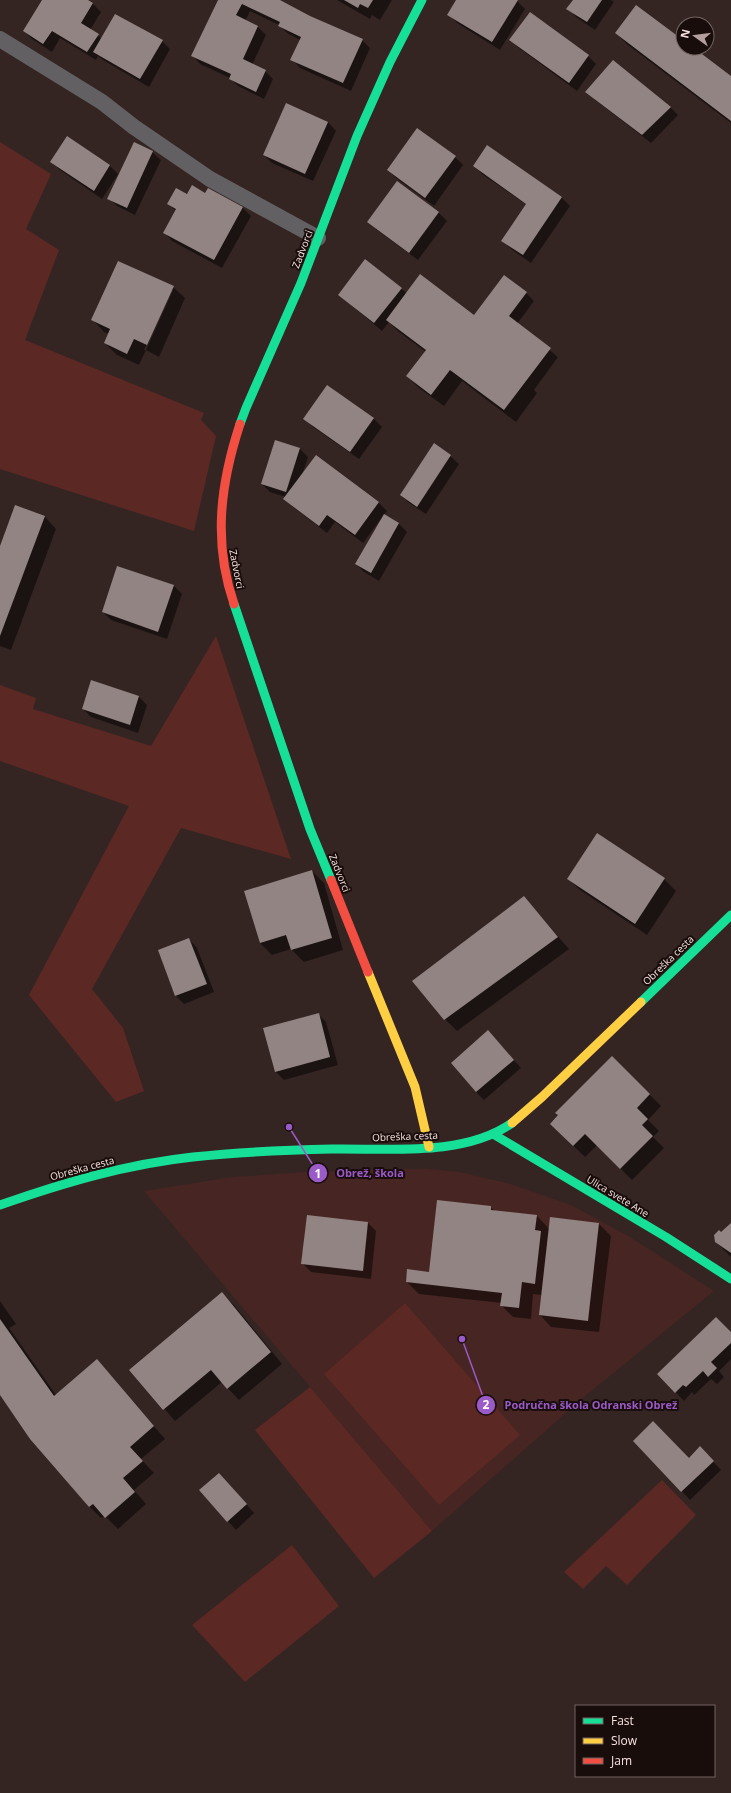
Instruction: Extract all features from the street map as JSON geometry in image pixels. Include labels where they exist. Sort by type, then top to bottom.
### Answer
[{"type":"street","name":"Zadvorci","points":[[422,0],[390,62],[357,136],[302,283],[246,408],[232,449],[223,489],[221,510],[222,552],[234,603],[310,829],[415,1086],[429,1147]]},
{"type":"street","name":"Obreška cesta","points":[[0,1206],[30,1194],[94,1174],[142,1164],[192,1157],[279,1150],[429,1147],[456,1144],[493,1134],[517,1118],[542,1097],[731,915]]},
{"type":"street","name":"Ulica svete Ane","points":[[493,1134],[666,1237],[731,1279]]},
{"type":"lane","points":[[0,39],[102,102],[134,127],[210,179],[318,238]]},
{"type":"shaded area","points":[[0,142],[51,174],[26,229],[59,250],[25,340],[204,413],[201,420],[216,436],[194,531],[0,469]]},
{"type":"shaded area","points":[[216,636],[291,859],[181,828],[92,989],[123,1028],[144,1091],[116,1102],[29,995],[129,806],[0,761],[0,685],[36,698],[33,709],[151,746]]},
{"type":"shaded area","points":[[429,1169],[459,1172],[507,1183],[571,1205],[630,1237],[714,1291],[584,1397],[432,1531],[144,1191],[232,1177],[308,1172]]},
{"type":"shaded area","points":[[405,1303],[520,1435],[439,1505],[324,1374]]},
{"type":"shaded area","points":[[310,1387],[432,1531],[374,1578],[255,1430]]},
{"type":"shaded area","points":[[662,1480],[696,1515],[627,1585],[606,1566],[583,1589],[564,1572]]},
{"type":"shaded area","points":[[292,1545],[339,1606],[245,1682],[192,1625]]},
{"type":"building","points":[[42,0],[88,0],[93,3],[81,23],[99,34],[87,52],[52,31],[43,44],[23,31]]},
{"type":"building","points":[[218,0],[280,0],[310,16],[363,39],[343,83],[290,60],[301,37],[278,26],[280,22],[242,4],[236,15],[258,26],[243,59],[266,70],[256,92],[229,79],[231,74],[191,56]]},
{"type":"building","points":[[344,0],[373,0],[368,8],[360,4],[358,8]]},
{"type":"building","points":[[456,0],[518,0],[492,42],[447,15]]},
{"type":"building","points":[[573,0],[602,0],[587,22],[566,9]]},
{"type":"building","points":[[636,5],[675,34],[675,56],[705,56],[731,76],[731,121],[615,33]]},
{"type":"building","points":[[530,12],[589,55],[569,83],[509,40]]},
{"type":"building","points":[[115,14],[163,40],[140,79],[93,52]]},
{"type":"building","points":[[613,60],[671,107],[642,135],[585,92]]},
{"type":"building","points":[[286,103],[328,122],[305,174],[263,155]]},
{"type":"building","points":[[417,128],[456,156],[425,198],[387,170]]},
{"type":"building","points":[[67,136],[110,165],[94,191],[50,162]]},
{"type":"building","points":[[134,142],[153,151],[127,208],[107,199]]},
{"type":"building","points":[[487,145],[562,197],[523,255],[501,241],[526,204],[473,166]]},
{"type":"building","points":[[397,181],[439,212],[409,253],[367,222]]},
{"type":"building","points":[[192,185],[205,193],[208,188],[243,207],[214,260],[163,233],[176,209],[167,204],[176,188],[187,194]]},
{"type":"building","points":[[365,259],[402,288],[374,323],[338,295]]},
{"type":"building","points":[[118,261],[174,286],[147,345],[134,339],[127,354],[104,343],[110,329],[91,320]]},
{"type":"building","points":[[420,274],[474,315],[504,275],[527,292],[509,316],[551,348],[504,410],[450,370],[431,395],[406,376],[426,350],[386,320]]},
{"type":"building","points":[[327,385],[374,418],[350,452],[303,419]]},
{"type":"building","points":[[275,440],[300,448],[286,492],[261,484]]},
{"type":"building","points":[[434,443],[451,455],[417,507],[400,495]]},
{"type":"building","points":[[316,455],[379,502],[355,535],[327,515],[319,526],[283,499]]},
{"type":"building","points":[[15,505],[45,516],[0,636],[0,546]]},
{"type":"building","points":[[384,514],[399,523],[371,573],[355,564]]},
{"type":"building","points":[[117,566],[174,585],[158,632],[102,612]]},
{"type":"building","points":[[91,680],[139,696],[130,725],[82,709]]},
{"type":"building","points":[[597,833],[665,878],[635,924],[567,879]]},
{"type":"building","points":[[312,870],[332,938],[291,950],[286,935],[260,943],[244,891]]},
{"type":"building","points":[[524,896],[558,937],[444,1020],[412,981]]},
{"type":"building","points":[[189,938],[207,984],[175,996],[158,950]]},
{"type":"building","points":[[319,1013],[330,1057],[275,1072],[263,1028]]},
{"type":"building","points":[[488,1030],[514,1060],[476,1092],[451,1063]]},
{"type":"building","points":[[612,1056],[650,1094],[637,1108],[648,1119],[642,1125],[653,1136],[620,1169],[585,1134],[573,1146],[550,1124],[558,1115],[555,1113]]},
{"type":"building","points":[[437,1200],[491,1206],[491,1210],[537,1215],[535,1230],[541,1231],[535,1284],[522,1282],[519,1308],[500,1306],[502,1293],[406,1282],[407,1269],[429,1272]]},
{"type":"building","points":[[307,1215],[368,1222],[363,1271],[301,1264]]},
{"type":"building","points":[[550,1217],[599,1223],[588,1321],[539,1315]]},
{"type":"building","points":[[731,1223],[731,1253],[715,1242],[714,1235],[719,1230],[721,1232]]},
{"type":"building","points":[[222,1292],[271,1352],[227,1389],[211,1370],[163,1410],[129,1370]]},
{"type":"building","points":[[716,1317],[731,1332],[731,1343],[711,1362],[717,1368],[708,1377],[703,1371],[686,1387],[683,1385],[675,1393],[657,1374]]},
{"type":"building","points":[[0,1319],[54,1396],[97,1359],[154,1426],[130,1447],[143,1461],[123,1478],[135,1492],[105,1518],[93,1504],[89,1507],[30,1439],[0,1395]]},
{"type":"building","points":[[653,1421],[689,1458],[700,1446],[714,1461],[681,1492],[633,1441]]},
{"type":"building","points":[[219,1473],[247,1504],[227,1522],[199,1490]]},
{"type":"traffic: fast","points":[[240,424],[301,283],[357,136],[390,62],[422,0]]},
{"type":"traffic: fast","points":[[234,604],[310,829],[331,880]]},
{"type":"traffic: fast","points":[[641,1002],[731,915]]},
{"type":"traffic: fast","points":[[0,1205],[95,1175],[168,1160],[210,1155],[262,1152],[332,1149],[401,1149],[449,1146],[472,1141],[493,1134],[512,1123]]},
{"type":"traffic: fast","points":[[493,1134],[666,1237],[731,1279]]},
{"type":"traffic: slow","points":[[368,972],[415,1087],[429,1147]]},
{"type":"traffic: slow","points":[[512,1123],[542,1097],[641,1002]]},
{"type":"traffic: jam","points":[[234,604],[227,581],[221,536],[224,492],[233,447],[240,424]]},
{"type":"traffic: jam","points":[[331,880],[368,972]]},
{"type":"place","name":"Obrež, škola","points":[[289,1127]]},
{"type":"place","name":"Područna škola Odranski Obrež","points":[[462,1339]]}]
